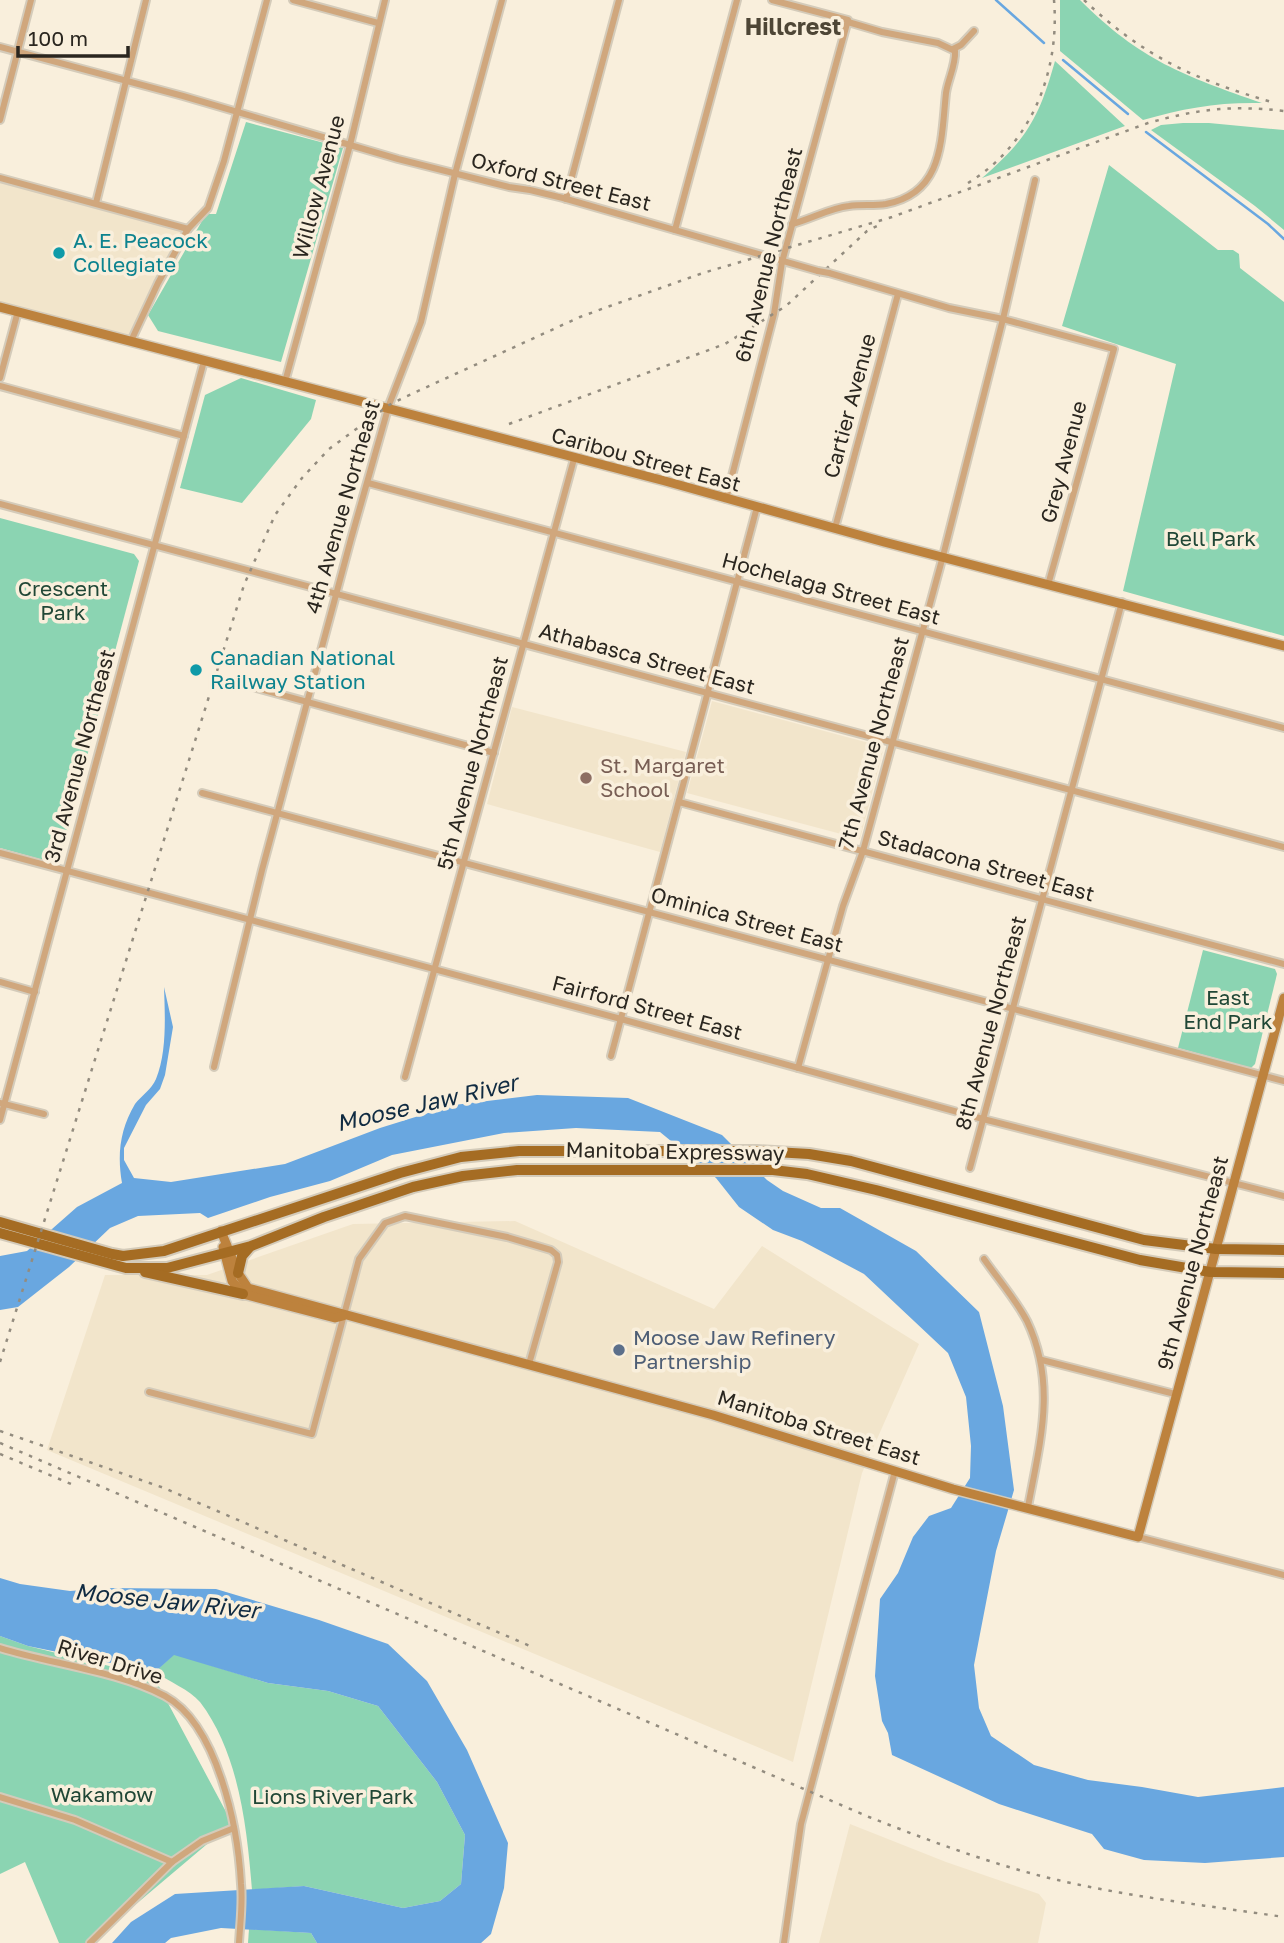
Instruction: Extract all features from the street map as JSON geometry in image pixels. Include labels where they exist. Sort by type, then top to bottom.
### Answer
[{"type":"main road","name":"Manitoba Expressway","points":[[111,1259],[123,1255],[164,1251],[400,1173],[461,1157],[519,1151],[671,1150],[809,1154],[851,1161],[1132,1237],[1216,1249],[1284,1250]]},
{"type":"main road","name":"Manitoba Expressway","points":[[111,1259],[126,1268],[167,1268],[227,1254],[413,1187],[463,1176],[517,1170],[773,1170],[807,1174],[876,1190],[1112,1254],[1210,1272],[1284,1273]]},
{"type":"main road","points":[[0,1222],[17,1233]]},
{"type":"main road","points":[[0,1233],[17,1233],[111,1259]]},
{"type":"main road","points":[[238,1273],[242,1256],[251,1246]]},
{"type":"main road","points":[[126,1268],[243,1294]]},
{"type":"street","points":[[0,120],[31,0]]},
{"type":"street","points":[[96,203],[146,0]]},
{"type":"street","points":[[131,341],[158,283],[188,229],[208,208],[267,0]]},
{"type":"street","points":[[293,0],[378,23]]},
{"type":"street","name":"Willow Avenue","points":[[285,382],[350,145],[385,0]]},
{"type":"street","name":"4th Avenue Northeast","points":[[214,1067],[278,813],[387,409],[421,322],[455,174],[502,0]]},
{"type":"street","points":[[566,199],[619,0]]},
{"type":"street","points":[[675,230],[737,0]]},
{"type":"street","points":[[772,0],[882,32],[938,43],[953,49],[961,45],[974,31]]},
{"type":"street","name":"6th Avenue Northeast","points":[[726,499],[774,314],[782,262],[848,21]]},
{"type":"street","name":"Oxford Street East","points":[[0,47],[455,174],[566,199],[898,294],[1114,349]]},
{"type":"street","points":[[792,224],[843,207],[894,201],[913,195],[922,188],[933,167],[943,137],[946,93],[955,56],[953,49]]},
{"type":"street","points":[[0,178],[188,229]]},
{"type":"street","name":"7th Avenue Northeast","points":[[798,1068],[843,906],[863,851],[943,556],[1035,180]]},
{"type":"street","name":"Cartier Avenue","points":[[835,528],[898,294]]},
{"type":"street","name":"Caribou Street East","points":[[0,307],[1284,646]]},
{"type":"street","points":[[0,378],[18,312]]},
{"type":"street","name":"Grey Avenue","points":[[1048,585],[1114,349]]},
{"type":"street","name":"3rd Avenue Northeast","points":[[0,1120],[2,1103],[204,361]]},
{"type":"street","points":[[0,386],[184,436]]},
{"type":"street","name":"5th Avenue Northeast","points":[[405,1077],[574,459]]},
{"type":"street","name":"Hochelaga Street East","points":[[368,483],[1284,728]]},
{"type":"street","name":"Athabasca Street East","points":[[0,504],[1284,847]]},
{"type":"street","points":[[611,1056],[757,507]]},
{"type":"street","name":"8th Avenue Northeast","points":[[970,1168],[1122,602]]},
{"type":"street","points":[[242,684],[494,753]]},
{"type":"street","name":"Ominica Street East","points":[[202,793],[1284,1081]]},
{"type":"street","name":"Stadacona Street East","points":[[679,802],[1284,964]]},
{"type":"street","name":"Fairford Street East","points":[[0,853],[983,1119],[1284,1196]]},
{"type":"street","points":[[0,982],[34,992]]},
{"type":"street","name":"9th Avenue Northeast","points":[[1138,1537],[1284,998]]},
{"type":"street","points":[[2,1103],[44,1114]]},
{"type":"street","points":[[149,1392],[312,1434],[359,1259],[385,1223],[405,1216],[507,1237],[551,1250],[556,1255],[558,1262],[529,1364]]},
{"type":"street","points":[[221,1231],[232,1281],[243,1294]]},
{"type":"street","points":[[227,1254],[238,1273]]},
{"type":"street","points":[[984,1259],[1026,1320],[1042,1360],[1044,1422],[1028,1507]]},
{"type":"street","name":"Manitoba Street East","points":[[238,1273],[248,1288],[337,1311],[342,1318]]},
{"type":"street","name":"Manitoba Street East","points":[[243,1294],[529,1364],[713,1415],[953,1489],[1284,1575]]},
{"type":"street","points":[[1042,1360],[1175,1395]]},
{"type":"street","points":[[784,1943],[801,1824],[895,1471]]},
{"type":"street","name":"River Drive","points":[[0,1648],[130,1682],[166,1697],[186,1713],[217,1762],[234,1828],[242,1890],[239,1943]]},
{"type":"street","points":[[0,1797],[75,1820],[172,1862]]},
{"type":"street","points":[[90,1943],[172,1862],[202,1841],[234,1828]]},
{"type":"shaded area","points":[[0,177],[188,229],[131,341],[0,306]]},
{"type":"shaded area","points":[[712,701],[884,747],[860,839],[687,793]]},
{"type":"shaded area","name":"St. Margaret School","points":[[512,707],[686,752],[660,852],[487,804]]},
{"type":"shaded area","name":"Moose Jaw Refinery Partnership","points":[[515,1221],[714,1309],[762,1246],[919,1344],[862,1473],[793,1762],[47,1450],[105,1275],[207,1275],[353,1224]]},
{"type":"shaded area","points":[[850,1824],[946,1862],[1039,1894],[1046,1903],[1038,1943],[819,1943]]},
{"type":"green space","points":[[1060,0],[1080,0],[1123,38],[1164,64],[1262,103],[1201,107],[1143,120],[1060,51]]},
{"type":"green space","points":[[1055,61],[1125,126],[982,178],[1021,139],[1037,113]]},
{"type":"green space","points":[[246,122],[343,148],[281,362],[158,331],[148,315],[206,214],[216,214]]},
{"type":"green space","points":[[1183,123],[1284,130],[1284,230],[1151,130],[1161,125]]},
{"type":"green space","name":"Bell Park","points":[[1109,165],[1218,250],[1233,250],[1239,254],[1240,268],[1284,302],[1284,636],[1123,591],[1176,364],[1062,326]]},
{"type":"green space","points":[[241,378],[316,400],[311,419],[242,503],[180,488],[205,395]]},
{"type":"green space","name":"Crescent Park","points":[[0,518],[134,554],[139,561],[60,858],[54,863],[0,848]]},
{"type":"green space","name":"East End Park","points":[[1203,950],[1275,969],[1277,974],[1255,1064],[1251,1068],[1178,1048]]},
{"type":"green space","name":"Wakamow","points":[[0,1636],[28,1646],[154,1677],[232,1823],[90,1943],[59,1943],[25,1862],[0,1874]]},
{"type":"green space","name":"Lions River Park","points":[[174,1654],[268,1683],[328,1691],[378,1706],[437,1782],[465,1835],[461,1884],[440,1901],[403,1908],[304,1886],[252,1890],[244,1817],[224,1744],[200,1702],[155,1672]]},
{"type":"green space","points":[[249,1929],[311,1933],[317,1943],[248,1943]]},
{"type":"water","points":[[164,987],[173,1027],[160,1089],[146,1105],[124,1148],[124,1160],[134,1178],[171,1182],[285,1164],[380,1128],[454,1105],[537,1095],[628,1098],[722,1135],[767,1180],[783,1191],[821,1208],[840,1208],[916,1251],[979,1312],[1003,1406],[1014,1490],[996,1551],[974,1665],[979,1708],[991,1736],[1034,1765],[1088,1780],[1198,1797],[1284,1787],[1284,1857],[1205,1863],[1144,1860],[1104,1849],[1092,1834],[999,1804],[892,1755],[888,1733],[882,1721],[875,1676],[880,1599],[898,1573],[913,1537],[929,1516],[951,1508],[970,1478],[971,1446],[966,1397],[948,1353],[864,1274],[802,1241],[773,1230],[739,1207],[716,1178],[660,1132],[576,1128],[504,1133],[392,1155],[330,1181],[270,1197],[208,1218],[200,1213],[138,1216],[110,1228],[69,1267],[18,1307],[0,1310],[0,1256],[27,1251],[77,1207],[122,1183],[120,1152],[126,1123],[135,1104],[154,1083],[160,1068],[164,1034]]},
{"type":"water","name":"Moose Jaw River","points":[[0,1578],[20,1584],[70,1591],[108,1588],[216,1589],[388,1644],[427,1681],[467,1750],[508,1843],[504,1888],[491,1934],[481,1943],[317,1943],[311,1933],[221,1928],[171,1938],[165,1943],[112,1943],[131,1922],[175,1894],[304,1886],[403,1908],[440,1901],[461,1884],[465,1835],[437,1782],[378,1706],[328,1691],[268,1683],[174,1655],[155,1672],[28,1646],[0,1636]]},
{"type":"waterway","points":[[996,0],[1044,43]]},
{"type":"waterway","points":[[1063,60],[1128,114]]},
{"type":"waterway","points":[[1146,132],[1284,239]]},
{"type":"railway","points":[[968,183],[1009,149],[1037,104],[1052,54],[1054,0]]},
{"type":"railway","points":[[1084,0],[1128,37],[1173,65],[1220,85],[1275,103]]},
{"type":"railway","points":[[0,1362],[244,585],[275,515],[302,478],[329,449],[389,405],[405,397],[580,317],[703,273],[892,217],[1148,123],[1183,114],[1215,110],[1247,108],[1284,111]]},
{"type":"railway","points":[[509,424],[725,344],[786,306],[867,231],[877,226]]},
{"type":"railway","points":[[0,1431],[164,1488],[530,1646]]},
{"type":"railway","points":[[0,1443],[869,1817],[933,1841],[998,1864],[1071,1883],[1284,1917]]},
{"type":"railway","points":[[0,1454],[71,1484]]},
{"type":"place","name":"A. E. Peacock Collegiate","points":[[59,253]]},
{"type":"place","name":"Canadian National Railway Station","points":[[196,670]]},
{"type":"place","name":"St. Margaret School","points":[[586,778]]},
{"type":"place","name":"Moose Jaw Refinery Partnership","points":[[619,1350]]},
{"type":"district","name":"Hillcrest","points":[[793,27]]}]
